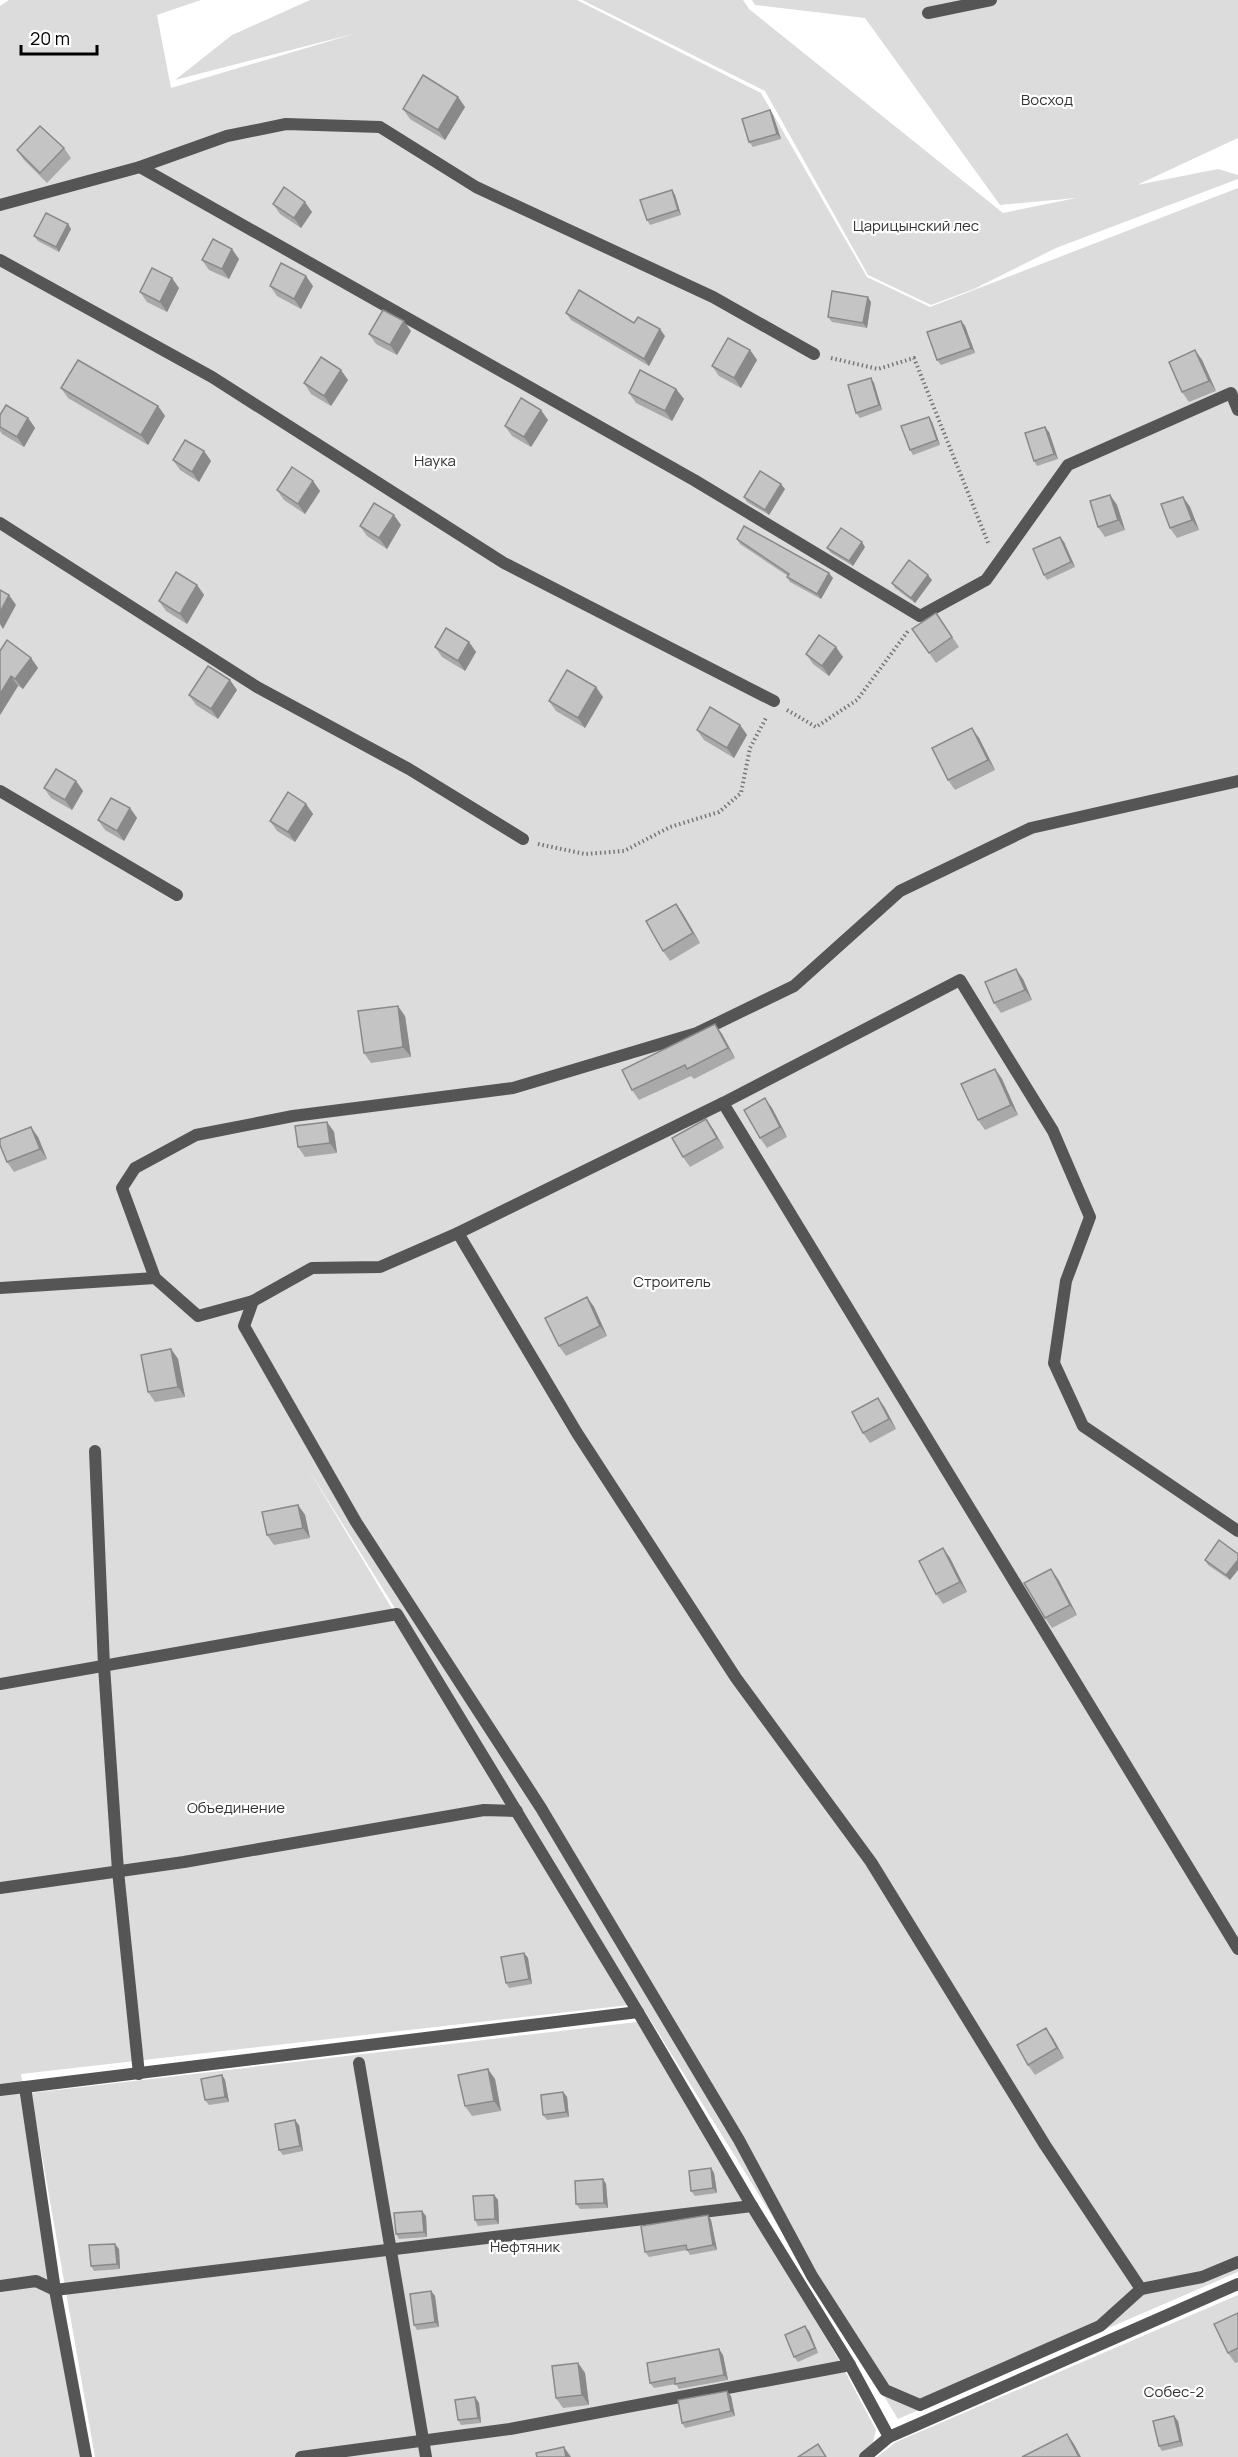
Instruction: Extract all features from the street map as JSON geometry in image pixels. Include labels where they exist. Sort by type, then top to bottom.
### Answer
[{"type":"lane","points":[[928,13],[991,0]]},
{"type":"lane","points":[[0,205],[140,167],[227,136],[286,124],[380,128],[476,187],[713,297],[814,354]]},
{"type":"lane","points":[[140,167],[694,480],[920,616],[986,580],[1068,465],[1231,393],[1238,410]]},
{"type":"lane","points":[[0,260],[212,377],[504,563],[774,701]]},
{"type":"lane","points":[[0,523],[257,687],[409,770],[523,839]]},
{"type":"lane","points":[[1238,781],[1031,828],[900,891],[794,986],[697,1033],[513,1088],[293,1116],[196,1135],[135,1168],[122,1188],[155,1278],[198,1316],[253,1301],[312,1268],[380,1267],[458,1233],[723,1103],[960,980],[1053,1131],[1090,1217],[1066,1281],[1054,1363],[1083,1426],[1238,1531]]},
{"type":"lane","points":[[0,791],[177,895]]},
{"type":"lane","points":[[723,1103],[1238,1950]]},
{"type":"lane","points":[[458,1233],[583,1442],[736,1678],[871,1862],[1045,2145],[1141,2289]]},
{"type":"lane","points":[[0,1288],[155,1278]]},
{"type":"lane","points":[[253,1301],[244,1326],[356,1522],[540,1808],[739,2140],[812,2276],[885,2390],[920,2405],[1100,2326],[1141,2289],[1202,2277],[1238,2262]]},
{"type":"lane","points":[[95,1451],[104,1666],[118,1871],[139,2074]]},
{"type":"lane","points":[[0,1684],[397,1614],[850,2365],[888,2437]]},
{"type":"lane","points":[[0,1888],[326,1838],[484,1810],[517,1811]]},
{"type":"lane","points":[[0,2090],[638,2012]]},
{"type":"lane","points":[[360,2063],[426,2457]]},
{"type":"lane","points":[[25,2087],[55,2290],[86,2457]]},
{"type":"lane","points":[[0,2286],[36,2281],[55,2290],[752,2206]]},
{"type":"lane","points":[[865,2457],[888,2437],[1238,2284]]},
{"type":"lane","points":[[301,2457],[510,2429],[850,2365]]},
{"type":"path","points":[[814,354],[878,369],[914,358],[997,566]]},
{"type":"path","points":[[523,839],[548,848],[585,854],[624,850],[670,827],[719,812],[741,793],[750,748],[774,701],[816,728],[857,700],[889,654],[920,616]]},
{"type":"green space","points":[[9,0],[201,0],[157,15],[171,88],[357,33],[175,80],[232,35],[310,0],[577,0],[761,93],[867,277],[930,307],[1238,188],[1238,2272],[898,2419],[306,1465],[629,2005],[21,2074],[80,2457],[0,2457],[0,6]]},
{"type":"green space","points":[[582,0],[743,0],[749,9],[1003,213],[1076,198],[1000,205],[865,18],[755,5],[752,0],[1238,0],[1238,138],[1137,185],[1218,169],[1238,175],[1238,179],[1056,248],[974,289],[931,305],[868,275],[765,91]]},
{"type":"green space","name":"Нефтяник","points":[[637,2022],[839,2360],[876,2430],[872,2447],[860,2457],[95,2457],[31,2093]]},
{"type":"green space","name":"Собес-2","points":[[1238,2295],[1238,2457],[877,2457],[896,2442]]},
{"type":"building","points":[[423,75],[458,97],[438,130],[403,109]]},
{"type":"building","points":[[770,110],[777,134],[749,142],[742,119]]},
{"type":"building","points":[[40,126],[64,148],[40,173],[17,150]]},
{"type":"building","points":[[284,187],[305,202],[294,218],[273,204]]},
{"type":"building","points":[[672,190],[678,210],[647,220],[640,200]]},
{"type":"building","points":[[46,213],[68,224],[56,247],[34,236]]},
{"type":"building","points":[[213,239],[232,249],[222,269],[202,260]]},
{"type":"building","points":[[281,263],[306,276],[294,299],[270,286]]},
{"type":"building","points":[[152,268],[172,278],[160,302],[140,292]]},
{"type":"building","points":[[579,290],[634,323],[638,317],[660,329],[644,359],[566,313]]},
{"type":"building","points":[[832,291],[868,297],[863,323],[828,317]]},
{"type":"building","points":[[383,310],[404,321],[390,345],[369,334]]},
{"type":"building","points":[[961,321],[971,348],[937,360],[927,332]]},
{"type":"building","points":[[728,338],[750,350],[734,378],[712,366]]},
{"type":"building","points":[[1195,350],[1209,381],[1182,392],[1169,362]]},
{"type":"building","points":[[321,357],[341,370],[324,396],[304,383]]},
{"type":"building","points":[[78,360],[158,406],[141,435],[61,388]]},
{"type":"building","points":[[640,370],[676,389],[665,411],[629,393]]},
{"type":"building","points":[[871,378],[879,405],[856,413],[848,385]]},
{"type":"building","points":[[521,398],[541,410],[524,437],[505,426]]},
{"type":"building","points":[[6,405],[28,418],[17,437],[0,427],[0,415]]},
{"type":"building","points":[[929,417],[937,440],[910,450],[901,426]]},
{"type":"building","points":[[1045,427],[1054,454],[1034,461],[1025,433]]},
{"type":"building","points":[[185,440],[204,451],[192,472],[173,460]]},
{"type":"building","points":[[292,467],[313,481],[298,504],[277,490]]},
{"type":"building","points":[[760,471],[781,484],[765,510],[744,497]]},
{"type":"building","points":[[1110,495],[1118,520],[1098,527],[1090,501]]},
{"type":"building","points":[[1183,497],[1192,520],[1170,528],[1161,504]]},
{"type":"building","points":[[374,503],[394,515],[379,538],[360,526]]},
{"type":"building","points":[[744,526],[829,573],[817,594],[787,577],[789,574],[737,539]]},
{"type":"building","points":[[841,528],[862,542],[849,561],[827,548]]},
{"type":"building","points":[[1060,537],[1071,562],[1044,575],[1033,549]]},
{"type":"building","points":[[909,560],[928,575],[911,598],[892,583]]},
{"type":"building","points":[[176,572],[197,585],[180,614],[159,601]]},
{"type":"building","points":[[0,590],[9,595],[0,612]]},
{"type":"building","points":[[936,613],[952,637],[929,653],[912,629]]},
{"type":"building","points":[[446,628],[469,642],[458,661],[435,647]]},
{"type":"building","points":[[819,635],[836,647],[822,666],[806,654]]},
{"type":"building","points":[[7,640],[31,658],[15,679],[11,676],[0,694],[0,651]]},
{"type":"building","points":[[208,666],[230,680],[211,709],[189,695]]},
{"type":"building","points":[[567,670],[596,687],[578,718],[549,701]]},
{"type":"building","points":[[710,707],[740,725],[727,748],[697,730]]},
{"type":"building","points":[[972,728],[988,760],[948,780],[932,748]]},
{"type":"building","points":[[56,769],[76,781],[65,800],[44,788]]},
{"type":"building","points":[[288,792],[306,804],[288,832],[270,821]]},
{"type":"building","points":[[111,798],[130,808],[117,831],[98,820]]},
{"type":"building","points":[[676,904],[693,933],[663,951],[646,921]]},
{"type":"building","points":[[1016,969],[1025,990],[994,1003],[985,982]]},
{"type":"building","points":[[398,1006],[403,1047],[364,1053],[358,1011]]},
{"type":"building","points":[[715,1024],[728,1048],[687,1069],[685,1065],[632,1090],[622,1070]]},
{"type":"building","points":[[995,1069],[1011,1105],[978,1120],[961,1084]]},
{"type":"building","points":[[765,1098],[780,1127],[760,1138],[744,1110]]},
{"type":"building","points":[[706,1119],[717,1138],[683,1157],[672,1138]]},
{"type":"building","points":[[327,1122],[330,1143],[298,1147],[295,1126]]},
{"type":"building","points":[[31,1127],[40,1149],[7,1162],[0,1139]]},
{"type":"building","points":[[587,1297],[600,1326],[559,1346],[545,1318]]},
{"type":"building","points":[[171,1349],[178,1387],[148,1392],[141,1355]]},
{"type":"building","points":[[878,1398],[889,1419],[863,1433],[852,1412]]},
{"type":"building","points":[[298,1505],[303,1528],[267,1535],[262,1512]]},
{"type":"building","points":[[1219,1540],[1238,1554],[1238,1560],[1226,1575],[1205,1560]]},
{"type":"building","points":[[943,1548],[960,1582],[936,1594],[919,1561]]},
{"type":"building","points":[[1051,1569],[1070,1605],[1045,1618],[1024,1583]]},
{"type":"building","points":[[524,1953],[529,1979],[506,1983],[501,1957]]},
{"type":"building","points":[[1046,2028],[1057,2048],[1028,2065],[1017,2045]]},
{"type":"building","points":[[488,2069],[494,2101],[465,2106],[458,2075]]},
{"type":"building","points":[[222,2075],[225,2097],[205,2100],[201,2079]]},
{"type":"building","points":[[563,2092],[566,2112],[543,2115],[541,2095]]},
{"type":"building","points":[[295,2120],[300,2146],[279,2150],[275,2124]]},
{"type":"building","points":[[711,2168],[713,2188],[691,2191],[689,2171]]},
{"type":"building","points":[[603,2179],[604,2203],[576,2204],[575,2181]]},
{"type":"building","points":[[494,2195],[495,2219],[475,2220],[473,2196]]},
{"type":"building","points":[[422,2211],[424,2232],[396,2234],[394,2213]]},
{"type":"building","points":[[708,2215],[713,2245],[687,2250],[686,2245],[645,2252],[641,2226]]},
{"type":"building","points":[[115,2244],[117,2264],[91,2266],[89,2245]]},
{"type":"building","points":[[431,2291],[435,2322],[414,2325],[410,2294]]},
{"type":"building","points":[[1238,2313],[1238,2348],[1228,2353],[1214,2324]]},
{"type":"building","points":[[805,2326],[815,2348],[794,2357],[785,2335]]},
{"type":"building","points":[[719,2349],[724,2375],[675,2384],[675,2378],[650,2383],[647,2363]]},
{"type":"building","points":[[578,2363],[582,2395],[556,2398],[552,2366]]},
{"type":"building","points":[[727,2391],[731,2411],[682,2423],[678,2400]]},
{"type":"building","points":[[475,2397],[478,2418],[458,2420],[455,2400]]},
{"type":"building","points":[[1174,2416],[1180,2441],[1159,2446],[1153,2421]]},
{"type":"building","points":[[1067,2434],[1079,2457],[1022,2457]]},
{"type":"building","points":[[818,2444],[826,2457],[798,2457]]},
{"type":"building","points":[[564,2447],[566,2457],[537,2457],[536,2453]]},
{"type":"park label","name":"Восход","points":[[1047,100]]},
{"type":"park label","name":"Царицынский лес","points":[[916,226]]},
{"type":"park label","name":"Наука","points":[[435,461]]},
{"type":"park label","name":"Строитель","points":[[672,1282]]},
{"type":"park label","name":"Объединение","points":[[236,1808]]}]
